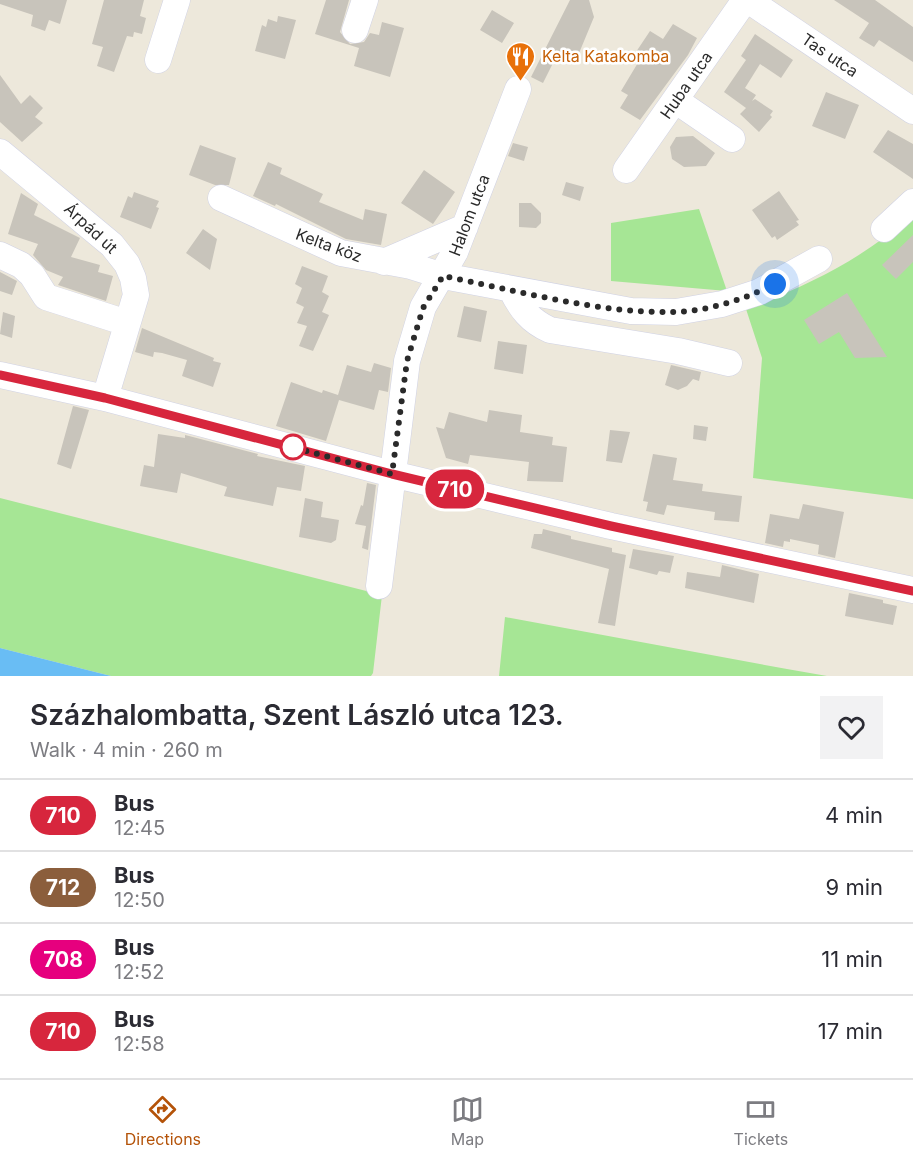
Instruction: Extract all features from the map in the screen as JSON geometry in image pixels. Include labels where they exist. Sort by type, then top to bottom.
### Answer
[{"type":"street","points":[[158,60],[177,0]]},
{"type":"street","points":[[355,30],[365,0]]},
{"type":"street","name":"Huba utca","points":[[626,170],[746,0]]},
{"type":"street","name":"Tas utca","points":[[746,0],[913,111]]},
{"type":"street","name":"Halom utca","points":[[379,586],[407,361],[423,308],[443,276],[465,227],[518,89]]},
{"type":"street","points":[[675,100],[732,139]]},
{"type":"street","name":"Árpád út","points":[[0,152],[80,216],[112,245],[127,264],[134,278],[136,295],[105,398]]},
{"type":"street","name":"Kelta köz","points":[[221,198],[341,253],[411,266],[443,276],[631,311],[676,312],[722,304],[759,292],[819,259]]},
{"type":"street","points":[[884,229],[913,202]]},
{"type":"street","points":[[383,262],[465,227]]},
{"type":"street","points":[[0,255],[21,265],[32,275],[46,297],[127,324]]},
{"type":"street","points":[[511,289],[520,306],[533,322],[550,330],[678,351],[729,363]]},
{"type":"street","points":[[0,375],[105,398],[392,474],[611,526],[913,590]]},
{"type":"green space","points":[[699,209],[727,291],[611,281],[611,223]]},
{"type":"green space","points":[[913,213],[913,499],[753,478],[762,358],[746,309],[813,280],[855,258]]},
{"type":"green space","points":[[0,498],[382,595],[373,673],[371,676],[111,676],[0,648]]},
{"type":"green space","points":[[505,617],[787,669],[827,676],[499,676]]},
{"type":"water","points":[[0,648],[111,676],[0,676]]},
{"type":"building","points":[[0,0],[67,0],[60,24],[49,20],[45,31],[31,26],[33,15],[0,4]]},
{"type":"building","points":[[104,0],[144,0],[140,16],[146,18],[142,34],[134,32],[133,37],[127,36],[114,72],[97,66],[103,47],[92,44]]},
{"type":"building","points":[[326,0],[349,0],[340,32],[350,44],[364,42],[370,33],[379,35],[382,22],[404,28],[390,77],[354,66],[359,48],[315,34]]},
{"type":"building","points":[[570,0],[589,0],[594,17],[577,58],[558,53],[543,83],[531,77]]},
{"type":"building","points":[[834,0],[875,0],[913,27],[913,62],[879,40],[874,47],[859,38],[869,23]]},
{"type":"building","points":[[492,10],[514,23],[502,43],[480,30]]},
{"type":"building","points":[[278,16],[296,20],[285,59],[255,51],[262,25],[266,27],[268,19],[277,22]]},
{"type":"building","points":[[673,24],[697,38],[688,55],[640,120],[620,108],[628,95],[621,91],[642,56],[636,52],[650,31],[663,39]]},
{"type":"building","points":[[755,34],[793,60],[781,78],[760,64],[745,88],[756,95],[752,101],[755,99],[773,111],[770,115],[772,117],[759,132],[740,114],[746,108],[724,92],[746,60],[741,56]]},
{"type":"building","points":[[0,75],[21,104],[30,95],[43,108],[35,117],[43,123],[22,142],[0,122]]},
{"type":"building","points":[[826,92],[859,105],[845,139],[812,126]]},
{"type":"building","points":[[888,130],[913,144],[913,179],[873,152]]},
{"type":"building","points":[[693,136],[715,153],[706,166],[684,167],[672,159],[670,147],[676,137]]},
{"type":"building","points":[[513,143],[528,147],[524,161],[508,156]]},
{"type":"building","points":[[200,145],[236,158],[229,185],[215,185],[189,175]]},
{"type":"building","points":[[268,162],[282,168],[280,174],[323,194],[319,202],[363,220],[365,209],[387,214],[381,245],[346,239],[276,204],[275,206],[253,196]]},
{"type":"building","points":[[424,170],[455,192],[433,224],[401,203]]},
{"type":"building","points":[[566,182],[584,187],[580,201],[562,195]]},
{"type":"building","points":[[779,191],[799,220],[796,221],[799,225],[777,240],[775,236],[772,238],[752,210]]},
{"type":"building","points":[[134,192],[159,201],[156,207],[159,208],[151,229],[120,217],[128,196],[132,198]]},
{"type":"building","points":[[21,193],[38,204],[34,215],[80,238],[71,257],[100,265],[98,272],[113,276],[106,301],[58,285],[63,277],[46,270],[33,255],[38,244],[8,234]]},
{"type":"building","points":[[519,203],[531,203],[541,213],[541,223],[536,228],[519,227]]},
{"type":"building","points":[[203,229],[217,239],[210,270],[186,253]]},
{"type":"building","points":[[913,235],[913,262],[896,279],[882,265]]},
{"type":"building","points":[[302,266],[328,276],[322,292],[329,296],[322,312],[329,315],[313,351],[299,346],[307,326],[297,323],[304,307],[296,303],[302,288],[295,284]]},
{"type":"building","points":[[0,272],[17,281],[12,295],[0,291]]},
{"type":"building","points":[[847,293],[887,357],[855,358],[839,332],[819,344],[804,320]]},
{"type":"building","points":[[464,306],[487,311],[481,342],[457,337]]},
{"type":"building","points":[[3,312],[15,316],[12,338],[0,334]]},
{"type":"building","points":[[142,328],[221,363],[213,387],[182,376],[187,360],[162,353],[154,352],[153,357],[135,352]]},
{"type":"building","points":[[498,341],[527,345],[523,374],[494,369]]},
{"type":"building","points":[[374,363],[391,368],[388,392],[379,390],[374,410],[339,400],[326,441],[276,426],[291,382],[322,393],[323,390],[338,395],[347,365],[371,372]]},
{"type":"building","points":[[671,365],[701,372],[699,381],[693,379],[687,386],[678,390],[665,385]]},
{"type":"building","points":[[73,406],[89,410],[71,469],[57,464]]},
{"type":"building","points":[[489,410],[522,415],[520,432],[553,437],[552,445],[567,447],[563,482],[527,481],[529,462],[470,455],[468,464],[446,458],[436,427],[444,429],[449,412],[487,422]]},
{"type":"building","points":[[694,425],[708,427],[706,441],[693,439]]},
{"type":"building","points":[[610,430],[630,432],[622,463],[606,461]]},
{"type":"building","points":[[158,434],[185,438],[185,435],[258,454],[257,456],[305,466],[301,491],[277,487],[273,506],[224,496],[227,487],[181,473],[177,493],[140,486],[144,465],[154,467]]},
{"type":"building","points":[[653,454],[677,458],[673,480],[703,484],[702,491],[742,496],[739,522],[714,520],[715,512],[667,505],[664,515],[646,511],[648,502],[643,501]]},
{"type":"building","points":[[367,483],[376,485],[368,550],[362,548],[366,526],[355,524],[361,505],[363,506]]},
{"type":"building","points":[[305,498],[323,502],[321,517],[339,520],[336,540],[331,543],[299,537]]},
{"type":"building","points":[[803,504],[844,512],[835,558],[818,554],[819,545],[790,539],[790,542],[784,541],[783,547],[765,543],[770,514],[799,519]]},
{"type":"building","points":[[543,529],[571,536],[571,539],[612,548],[612,552],[626,555],[615,626],[598,623],[609,569],[531,548],[534,534],[542,534]]},
{"type":"building","points":[[633,549],[674,556],[670,573],[659,571],[657,575],[629,568]]},
{"type":"building","points":[[722,565],[759,574],[754,603],[685,588],[687,572],[720,577]]},
{"type":"building","points":[[849,593],[883,600],[883,603],[897,606],[893,625],[845,616]]},
{"type":"bus line","name":"710","points":[[0,375],[105,398],[392,474],[611,526],[913,591]]},
{"type":"place","name":"Kelta Katakomba","points":[[521,82]]},
{"type":"route","points":[[293,447],[284,445],[392,474],[407,361],[423,308],[443,276],[631,311],[676,312],[722,304],[759,292],[775,284]]}]
